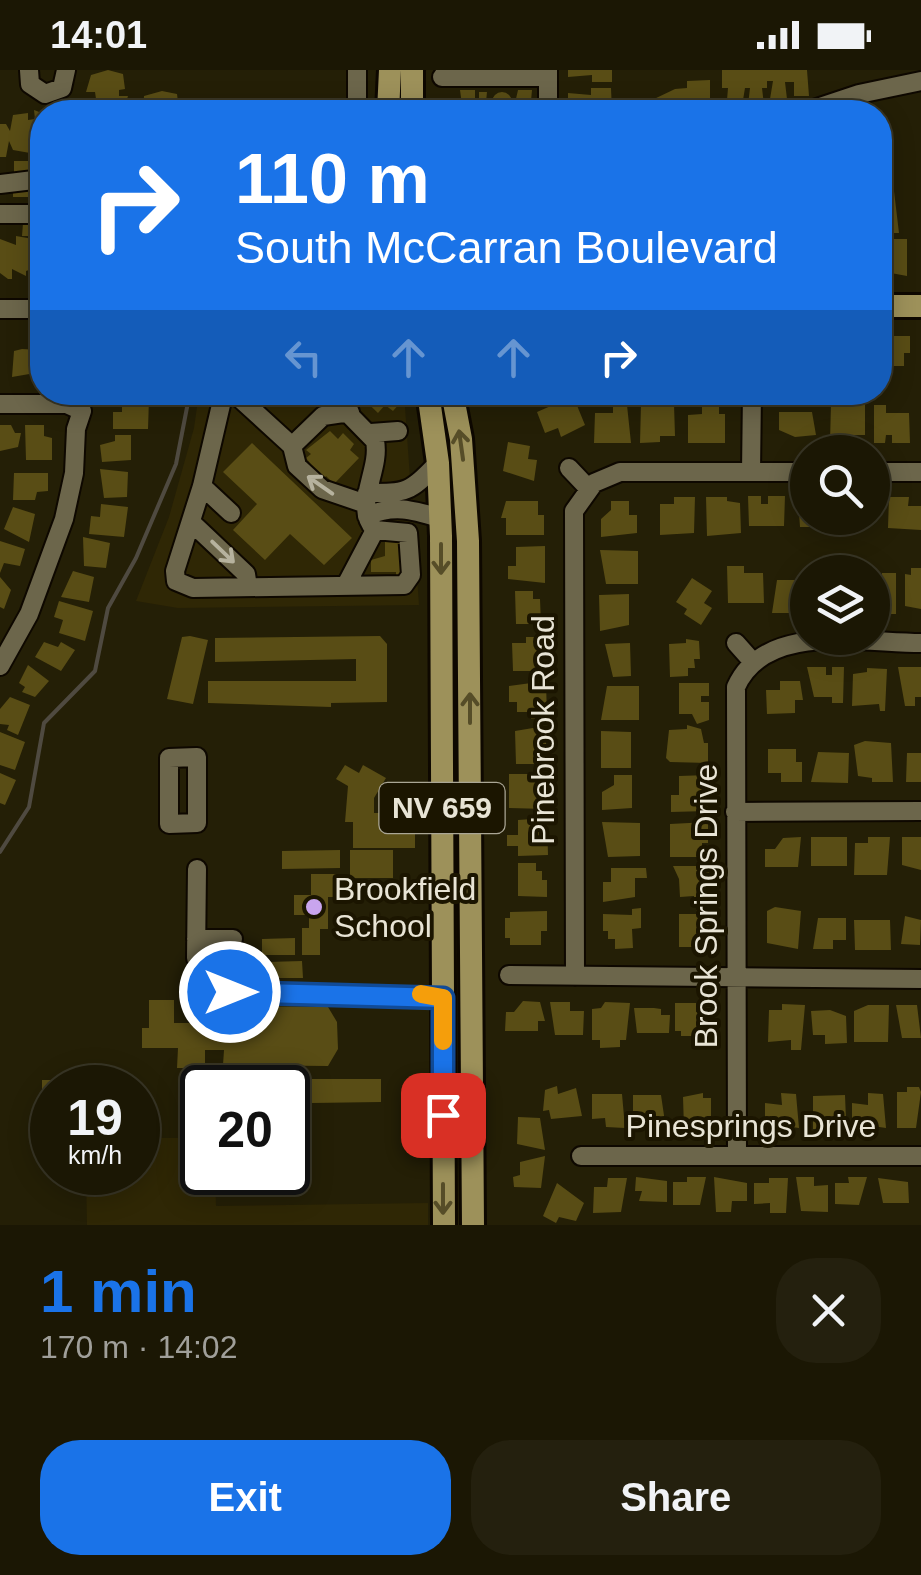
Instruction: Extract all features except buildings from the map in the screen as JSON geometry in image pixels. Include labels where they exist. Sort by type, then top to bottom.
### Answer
[{"type":"main road","points":[[389,100],[390,70]]},
{"type":"main road","points":[[412,70],[412,100]]},
{"type":"main road","points":[[892,306],[921,306]]},
{"type":"main road","name":"NV 659","points":[[430,405],[440,518],[444,1225]]},
{"type":"main road","name":"NV 659","points":[[455,405],[468,541],[473,1225]]},
{"type":"main road","points":[[442,734],[457,750],[459,848],[471,883]]},
{"type":"main road","points":[[443,998],[458,1014],[459,1120],[472,1162]]},
{"type":"street","points":[[29,70],[34,89],[45,94],[57,92],[66,82],[66,70]]},
{"type":"street","points":[[357,70],[357,100]]},
{"type":"street","points":[[442,78],[548,74],[548,100]]},
{"type":"street","points":[[841,100],[921,81]]},
{"type":"street","points":[[57,92],[60,100]]},
{"type":"street","points":[[0,184],[30,180]]},
{"type":"street","points":[[0,214],[30,214]]},
{"type":"street","points":[[0,309],[30,309]]},
{"type":"street","points":[[0,404],[30,404]]},
{"type":"street","points":[[0,666],[29,614],[64,519],[82,411],[69,405]]},
{"type":"street","points":[[221,405],[202,486],[175,572],[176,581],[193,588],[409,582],[408,533],[322,489],[297,466],[292,446],[247,405]]},
{"type":"street","points":[[342,405],[371,432],[378,454],[368,511],[346,585]]},
{"type":"street","points":[[752,405],[752,472]]},
{"type":"street","points":[[292,446],[323,416],[350,412]]},
{"type":"street","points":[[371,432],[398,431]]},
{"type":"street","points":[[368,511],[414,487],[438,463]]},
{"type":"street","points":[[569,468],[588,488],[620,472],[790,472]]},
{"type":"street","points":[[890,472],[921,472]]},
{"type":"street","points":[[202,486],[231,513]]},
{"type":"street","name":"Pinebrook Road","points":[[574,976],[571,524],[588,488]]},
{"type":"street","points":[[368,511],[404,508],[440,518]]},
{"type":"street","points":[[192,522],[246,574],[248,586]]},
{"type":"street","points":[[736,643],[752,661],[788,643],[921,642]]},
{"type":"street","name":"Brook Springs Drive","points":[[738,1156],[734,700],[752,661]]},
{"type":"street","points":[[735,812],[921,811]]},
{"type":"street","points":[[197,870],[196,958],[230,992],[443,998]]},
{"type":"street","points":[[196,940],[233,940]]},
{"type":"street","points":[[509,975],[921,979]]},
{"type":"street","name":"Pinesprings Drive","points":[[581,1156],[921,1156]]},
{"type":"shaded area","points":[[197,405],[405,405],[419,605],[178,608],[136,601],[169,517]]},
{"type":"shaded area","points":[[160,1138],[180,1138],[180,1195],[216,1195],[216,1206],[428,1203],[428,1225],[87,1225],[86,1195],[160,1195]]},
{"type":"waterway","points":[[0,852],[29,807],[44,723],[95,671],[108,608],[136,558],[176,464],[187,405]]},
{"type":"slow traffic","points":[[421,994],[443,998],[443,1041]]},
{"type":"place","name":"Brookfield School","points":[[314,907]]},
{"type":"route","points":[[230,992],[358,992],[443,998],[443,1115]]}]
